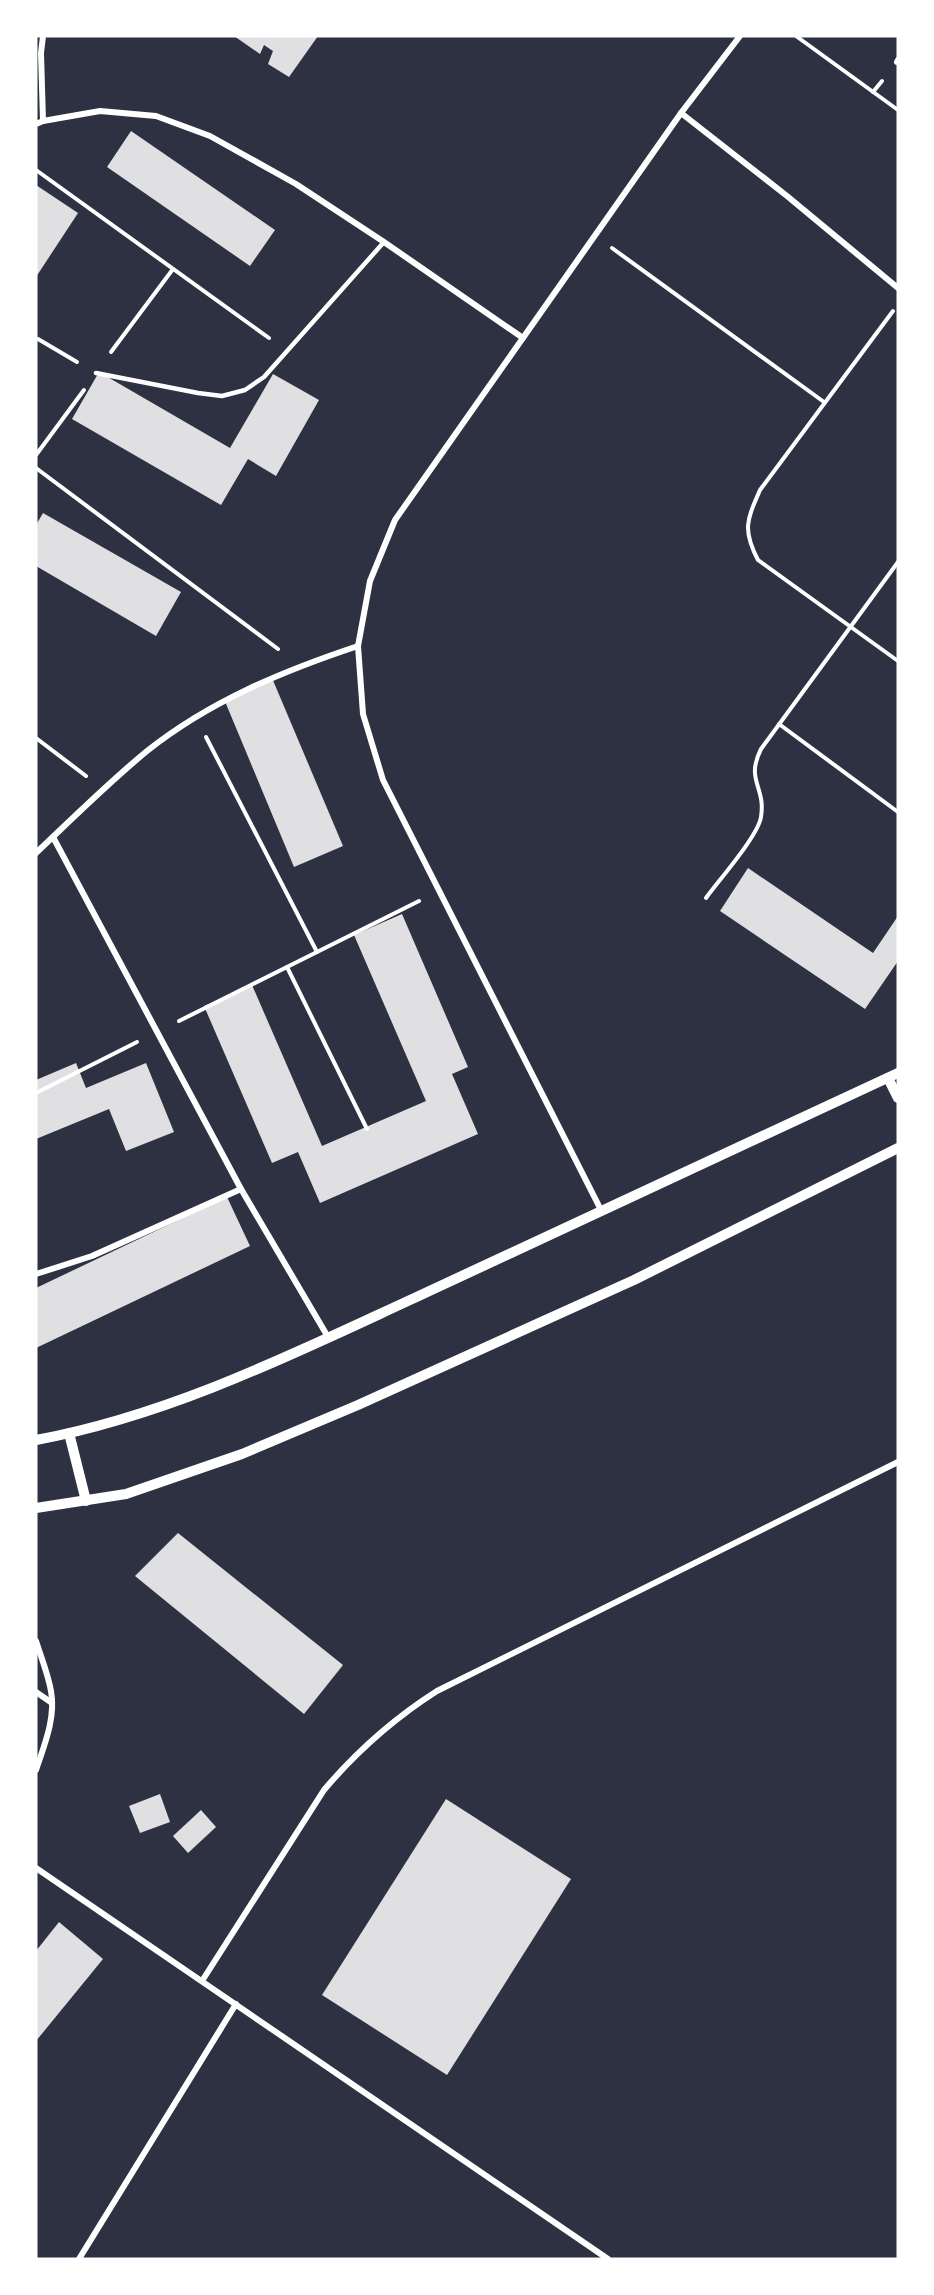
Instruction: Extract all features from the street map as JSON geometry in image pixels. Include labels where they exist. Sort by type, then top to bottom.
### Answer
[{"type":"street","points":[[43,36],[39,123],[100,111],[156,116],[210,136],[296,184],[523,338]]},
{"type":"street","points":[[602,1212],[383,780],[363,714],[358,646],[370,581],[394,520],[681,114],[740,36]]},
{"type":"street","points":[[681,114],[788,196],[898,288]]},
{"type":"street","points":[[36,853],[148,751],[196,717],[247,688],[299,665],[358,646]]},
{"type":"street","points":[[53,837],[241,1189],[328,1337]]},
{"type":"street","points":[[36,1440],[90,1429],[212,1387],[328,1337],[602,1212],[893,1076],[898,1098]]},
{"type":"street","points":[[36,1508],[126,1494],[242,1454],[358,1406],[634,1280],[898,1148]]},
{"type":"street","points":[[36,1274],[92,1256],[241,1189]]},
{"type":"street","points":[[69,1433],[86,1501]]},
{"type":"street","points":[[202,1981],[324,1790],[348,1762],[405,1712],[437,1691],[898,1462]]},
{"type":"street","points":[[36,1641],[52,1703],[50,1726],[36,1770]]},
{"type":"street","points":[[36,1692],[52,1703]]},
{"type":"street","points":[[36,1868],[608,2259]]},
{"type":"street","points":[[79,2259],[236,2004]]},
{"type":"lane","points":[[96,373],[222,396],[245,390],[264,377],[384,242]]},
{"type":"path","points":[[796,36],[898,110]]},
{"type":"path","points":[[36,170],[287,351]]},
{"type":"path","points":[[595,236],[824,402]]},
{"type":"path","points":[[898,304],[760,490],[749,515],[747,539],[758,560],[898,661]]},
{"type":"path","points":[[38,339],[96,373]]},
{"type":"path","points":[[36,468],[299,665]]},
{"type":"path","points":[[706,898],[761,820],[763,805],[754,777],[754,762],[778,724],[898,562]]},
{"type":"path","points":[[196,717],[317,952]]},
{"type":"path","points":[[778,724],[898,812]]},
{"type":"path","points":[[36,738],[104,789]]},
{"type":"path","points":[[36,1093],[441,891]]},
{"type":"path","points":[[287,967],[367,1129]]},
{"type":"building","points":[[234,36],[318,36],[289,77],[268,64],[273,51],[264,45],[260,54]]},
{"type":"building","points":[[131,131],[275,230],[250,266],[107,167]]},
{"type":"building","points":[[36,185],[78,213],[36,277]]},
{"type":"building","points":[[99,372],[230,448],[273,374],[319,400],[276,476],[248,459],[221,505],[72,419]]},
{"type":"building","points":[[43,513],[181,592],[156,636],[36,566],[36,525]]},
{"type":"building","points":[[272,678],[343,846],[294,867],[224,699]]},
{"type":"building","points":[[748,868],[873,953],[898,916],[898,961],[865,1009],[720,911]]},
{"type":"building","points":[[402,914],[468,1067],[452,1074],[478,1134],[320,1203],[298,1152],[272,1163],[204,1006],[252,985],[322,1146],[426,1101],[354,935]]},
{"type":"building","points":[[76,1063],[86,1088],[146,1063],[174,1132],[126,1151],[109,1109],[36,1139],[36,1080]]},
{"type":"building","points":[[227,1197],[250,1246],[36,1348],[36,1288]]},
{"type":"building","points":[[178,1533],[343,1665],[304,1714],[135,1576]]},
{"type":"building","points":[[160,1794],[170,1822],[140,1833],[129,1806]]},
{"type":"building","points":[[446,1799],[571,1879],[447,2075],[322,1995]]},
{"type":"building","points":[[201,1810],[216,1827],[188,1853],[173,1836]]},
{"type":"building","points":[[59,1922],[103,1959],[36,2041],[36,1951]]}]
